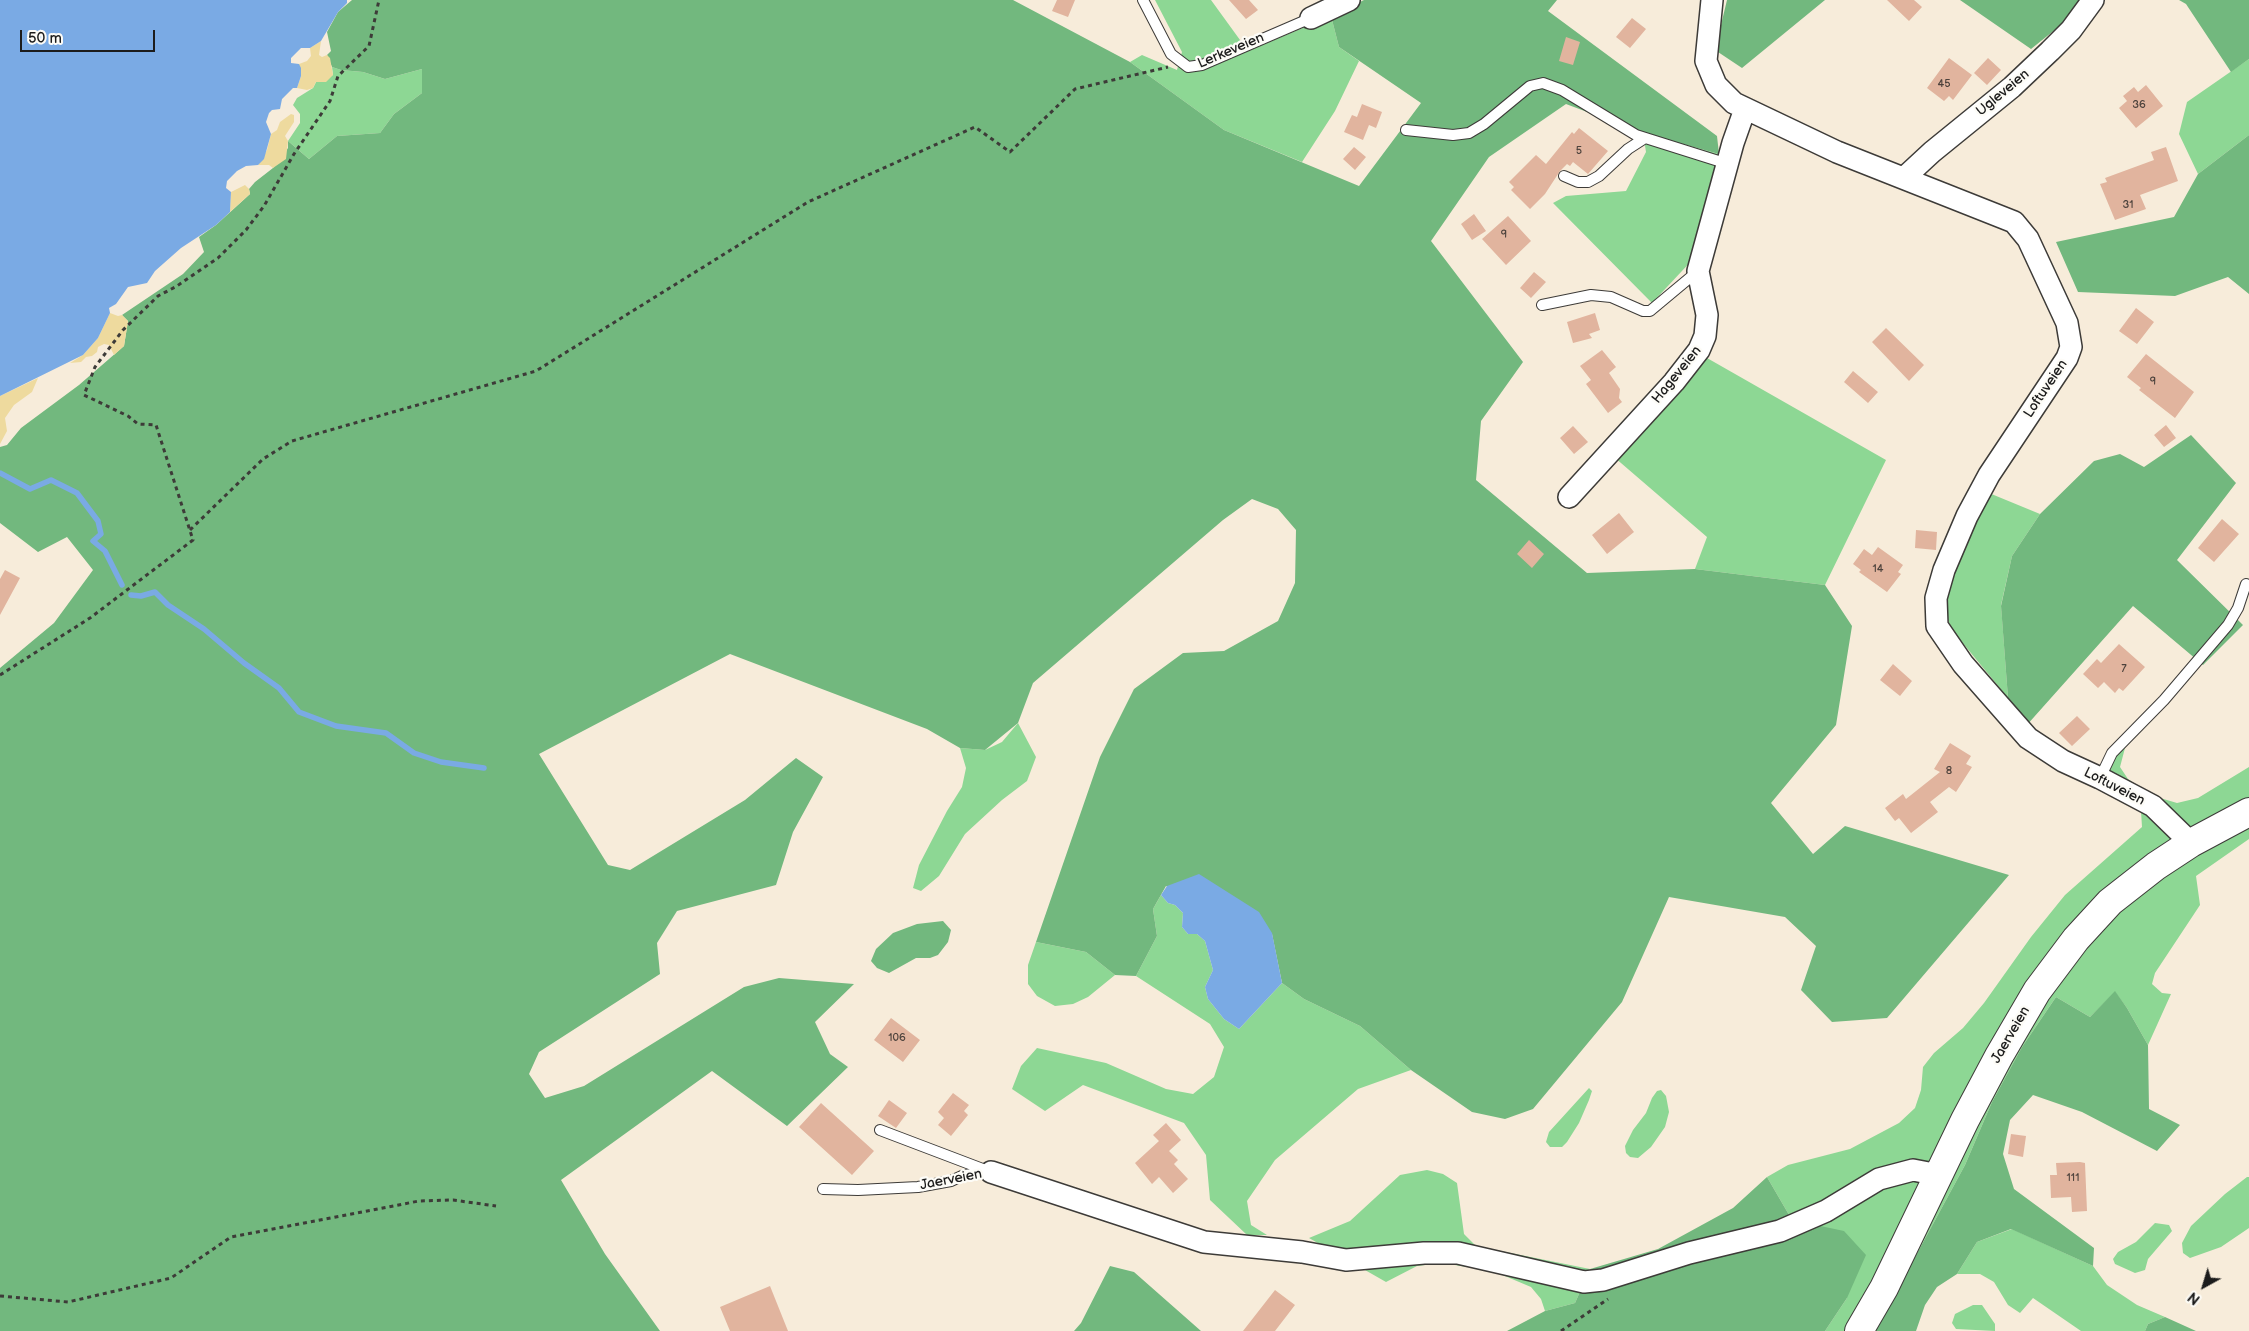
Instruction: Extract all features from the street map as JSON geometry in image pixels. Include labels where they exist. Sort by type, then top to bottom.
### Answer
[{"type":"main road","name":"Jaerveien","points":[[1859,1331],[1884,1288],[1999,1056],[2037,990],[2076,938],[2110,902],[2132,884],[2190,843],[2249,812]]},
{"type":"street","name":"Lerkeveien","points":[[1310,18],[1349,0]]},
{"type":"street","name":"Loftuveien","points":[[1712,0],[1706,48],[1710,76],[1726,96],[1745,109],[1837,152],[1905,177],[2018,225],[2028,239],[2067,323],[2072,342],[2067,358],[1977,496],[1944,570],[1935,610],[1938,626],[1948,645],[2028,738],[2063,762],[2100,778],[2153,806],[2190,843]]},
{"type":"street","name":"Ugleveien","points":[[1905,177],[1932,152],[2012,87],[2072,30],[2094,0]]},
{"type":"street","name":"Hageveien","points":[[1569,497],[1674,382],[1699,350],[1705,336],[1707,315],[1698,271],[1745,109]]},
{"type":"street","points":[[991,1172],[1204,1242],[1302,1252],[1346,1260],[1424,1252],[1458,1253],[1584,1282],[1603,1280],[1689,1253],[1780,1231],[1826,1211],[1879,1179],[1913,1170],[1939,1175]]},
{"type":"lane","name":"Lerkeveien","points":[[1143,0],[1171,54],[1188,67],[1202,65],[1310,18]]},
{"type":"lane","points":[[1406,130],[1453,135],[1469,133],[1484,124],[1530,86],[1543,82],[1562,90],[1645,138],[1728,164]]},
{"type":"lane","points":[[1564,176],[1578,182],[1588,182],[1599,176],[1628,150],[1645,138]]},
{"type":"lane","points":[[1542,305],[1591,295],[1610,297],[1643,311],[1650,311],[1698,271]]},
{"type":"lane","points":[[2100,778],[2112,753],[2160,705],[2228,625],[2238,608],[2246,584]]},
{"type":"lane","name":"Jaerveien","points":[[880,1130],[991,1172]]},
{"type":"lane","name":"Jaerveien","points":[[823,1188],[858,1190],[918,1187],[951,1181],[964,1175],[991,1172]]},
{"type":"path","points":[[0,675],[90,618],[193,540],[156,425],[138,424],[128,416],[84,395],[95,367],[124,330],[158,296],[177,286],[218,258],[246,230],[264,206],[294,154],[330,101],[338,76],[369,46],[379,0]]},
{"type":"path","points":[[190,530],[263,459],[292,441],[536,371],[808,202],[975,127],[1010,152],[1076,89],[1182,64]]},
{"type":"path","points":[[0,1296],[68,1302],[77,1300],[171,1278],[231,1237],[419,1201],[452,1200],[496,1206]]},
{"type":"green space","points":[[352,0],[1013,0],[1130,62],[1224,130],[1359,186],[1421,103],[1339,47],[1331,16],[1364,0],[1557,0],[1548,11],[1717,136],[1719,154],[1643,133],[1566,104],[1489,157],[1431,241],[1523,362],[1481,421],[1476,480],[1587,573],[1695,569],[1825,585],[1852,626],[1836,725],[1771,803],[1813,854],[1845,826],[2009,875],[1887,1018],[1832,1022],[1801,990],[1816,946],[1785,917],[1669,897],[1622,1002],[1533,1109],[1505,1119],[1472,1112],[1411,1070],[1360,1026],[1304,999],[1282,983],[1272,934],[1166,886],[1153,909],[1157,936],[1136,976],[1115,975],[1086,952],[1036,942],[1100,757],[1134,689],[1183,653],[1224,651],[1278,621],[1295,583],[1296,530],[1278,509],[1252,499],[1223,520],[1033,683],[1018,723],[985,750],[960,748],[927,729],[730,654],[539,754],[608,865],[630,870],[745,800],[796,758],[823,777],[793,832],[776,885],[677,911],[657,943],[660,974],[539,1052],[529,1074],[545,1098],[584,1086],[744,987],[779,978],[854,984],[815,1022],[830,1054],[848,1067],[787,1126],[712,1071],[561,1180],[605,1254],[660,1331],[0,1331],[0,668],[54,623],[93,570],[67,537],[38,552],[0,523],[0,447],[7,445],[21,428],[79,385],[124,346],[128,321],[122,315],[183,274],[204,252],[199,237],[216,225],[250,194],[249,189],[273,168],[288,148],[288,141],[309,159],[337,136],[380,133],[394,114],[422,93],[422,69],[385,79],[363,72],[341,70],[332,67],[327,55],[331,51],[327,32],[338,12]]},
{"type":"green space","points":[[1155,0],[1211,0],[1248,51],[1331,16],[1339,47],[1359,61],[1335,111],[1302,162],[1224,130],[1130,62],[1142,55],[1177,70],[1182,52]]},
{"type":"green space","points":[[1727,0],[1825,0],[1742,68],[1715,50]]},
{"type":"green space","points":[[1960,0],[2092,0],[2031,49]]},
{"type":"green space","points":[[2179,0],[2249,0],[2249,59],[2231,72],[2186,4]]},
{"type":"green space","points":[[2249,59],[2249,135],[2198,174],[2179,134],[2187,102]]},
{"type":"green space","points":[[332,67],[341,70],[363,72],[385,79],[422,69],[422,93],[394,114],[380,133],[337,136],[309,159],[288,141],[300,123],[300,114],[293,105],[297,98],[313,88],[316,82],[333,75]]},
{"type":"green space","points":[[1643,133],[1719,154],[1696,256],[1652,303],[1553,203],[1566,196],[1626,191],[1646,152]]},
{"type":"green space","points":[[2249,135],[2249,294],[2228,277],[2175,296],[2078,292],[2056,242],[2174,217],[2198,174]]},
{"type":"green space","points":[[1707,358],[1886,460],[1825,585],[1695,569],[1707,537],[1614,457]]},
{"type":"green space","points":[[2191,435],[2236,483],[2177,560],[2243,625],[2203,665],[2133,606],[2026,726],[2008,698],[2001,606],[2012,556],[2040,514],[2094,461],[2120,454],[2144,467]]},
{"type":"green space","points":[[1989,493],[2040,514],[2012,556],[2001,605],[2008,698],[1952,630],[1943,607],[1951,574]]},
{"type":"green space","points":[[1018,723],[1036,757],[1027,781],[1002,800],[965,834],[939,876],[921,891],[913,888],[919,865],[947,811],[962,787],[966,768],[960,748],[985,750],[1002,742]]},
{"type":"green space","points":[[2125,748],[2120,767],[2128,779],[2150,795],[2177,803],[2198,798],[2249,767],[2249,839],[2196,876],[2200,905],[2155,973],[2152,984],[2162,993],[2171,994],[2148,1045],[2127,1008],[2115,992],[2090,1017],[2056,997],[2022,1047],[1992,1102],[1965,1165],[1914,1259],[1869,1331],[1825,1331],[1847,1298],[1792,1220],[1767,1177],[1788,1165],[1850,1149],[1899,1123],[1915,1108],[1921,1090],[1923,1067],[1934,1053],[1963,1028],[1984,1003],[2031,937],[2065,895],[2142,827],[2141,811],[2110,793],[2082,782]]},
{"type":"green space","points":[[1161,895],[1168,903],[1175,905],[1183,913],[1182,927],[1188,934],[1197,934],[1205,941],[1213,970],[1205,987],[1208,999],[1224,1019],[1239,1029],[1282,983],[1304,999],[1360,1026],[1411,1070],[1358,1089],[1275,1160],[1247,1201],[1251,1225],[1267,1235],[1247,1235],[1210,1200],[1206,1155],[1184,1123],[1083,1085],[1045,1111],[1012,1089],[1021,1066],[1037,1048],[1106,1063],[1166,1089],[1193,1094],[1214,1077],[1224,1047],[1210,1024],[1136,976],[1157,936],[1153,909]]},
{"type":"green space","points":[[943,921],[951,930],[948,942],[938,955],[930,958],[916,958],[889,973],[877,968],[871,961],[876,949],[893,933],[917,924]]},
{"type":"green space","points":[[1036,942],[1086,952],[1115,975],[1088,997],[1073,1004],[1055,1006],[1037,996],[1028,984],[1028,965]]},
{"type":"green space","points":[[2115,991],[2148,1045],[2149,1109],[2180,1125],[2157,1151],[2082,1112],[2033,1095],[2010,1120],[2003,1154],[2014,1189],[2094,1248],[2093,1266],[2011,1229],[1977,1242],[1957,1274],[1937,1287],[1925,1305],[1916,1331],[1869,1331],[1914,1259],[1965,1165],[1992,1102],[2022,1047],[2056,997],[2090,1017]]},
{"type":"green space","points":[[1589,1088],[1592,1091],[1589,1100],[1579,1123],[1567,1142],[1562,1147],[1550,1147],[1546,1142],[1549,1132]]},
{"type":"green space","points":[[1661,1090],[1666,1096],[1669,1112],[1665,1127],[1651,1147],[1638,1158],[1630,1157],[1626,1153],[1625,1146],[1633,1130],[1646,1113],[1652,1098],[1657,1091]]},
{"type":"green space","points":[[1427,1170],[1443,1174],[1457,1183],[1464,1234],[1476,1246],[1590,1269],[1575,1303],[1545,1311],[1541,1299],[1531,1287],[1493,1271],[1442,1263],[1417,1266],[1386,1282],[1309,1238],[1350,1221],[1400,1175]]},
{"type":"green space","points":[[1767,1177],[1792,1220],[1844,1231],[1866,1255],[1847,1298],[1825,1331],[1507,1331],[1545,1311],[1575,1303],[1590,1269],[1658,1249],[1733,1208]]},
{"type":"green space","points":[[2249,1177],[2249,1228],[2221,1247],[2190,1258],[2183,1253],[2182,1243],[2191,1226],[2225,1194]]},
{"type":"green space","points":[[2155,1223],[2169,1225],[2172,1231],[2148,1259],[2145,1270],[2135,1273],[2115,1264],[2113,1259],[2118,1252],[2136,1242]]},
{"type":"green space","points":[[2012,1229],[2093,1266],[2107,1285],[2137,1305],[2165,1317],[2148,1324],[2145,1331],[2081,1331],[2033,1298],[2020,1313],[2008,1305],[1994,1282],[1980,1274],[1957,1274],[1977,1242]]},
{"type":"green space","points":[[1110,1266],[1134,1272],[1201,1331],[1074,1331],[1081,1323]]},
{"type":"green space","points":[[1973,1305],[1982,1305],[1995,1324],[1995,1331],[1956,1329],[1952,1323],[1955,1314]]},
{"type":"green space","points":[[2165,1317],[2196,1331],[2145,1331],[2148,1324]]},
{"type":"sand","points":[[321,41],[319,55],[322,57],[327,55],[330,58],[333,75],[326,82],[316,82],[313,88],[307,90],[297,88],[301,76],[299,64],[307,61],[311,56],[310,48]]},
{"type":"sand","points":[[291,114],[294,115],[294,122],[285,136],[288,141],[286,159],[273,168],[269,165],[258,165],[267,150],[271,134],[277,130],[280,122]]},
{"type":"sand","points":[[245,185],[249,189],[250,194],[230,212],[231,192]]},
{"type":"sand","points":[[110,313],[118,316],[122,315],[128,321],[124,346],[114,355],[109,345],[104,344],[98,347],[97,352],[92,356],[86,357],[81,362],[70,363],[83,355],[98,338]]},
{"type":"sand","points":[[38,378],[32,392],[14,405],[5,418],[7,431],[0,444],[0,396]]},
{"type":"water","points":[[0,0],[347,0],[347,3],[338,12],[321,41],[310,48],[301,48],[291,58],[291,63],[299,64],[301,68],[301,76],[297,88],[293,88],[282,99],[280,109],[272,110],[269,113],[266,122],[271,134],[264,159],[258,165],[246,166],[237,171],[227,181],[226,188],[231,192],[230,212],[216,225],[181,248],[155,271],[147,283],[128,287],[116,304],[109,308],[110,313],[98,338],[83,355],[0,396]]},
{"type":"water","points":[[1199,874],[1259,912],[1272,933],[1282,983],[1239,1029],[1224,1019],[1208,999],[1205,987],[1213,970],[1205,941],[1197,934],[1188,934],[1182,927],[1183,913],[1175,905],[1168,903],[1161,895],[1167,886]]},
{"type":"building","points":[[1057,0],[1075,0],[1068,17],[1052,11]]},
{"type":"building","points":[[1229,0],[1249,0],[1258,10],[1246,19]]},
{"type":"building","points":[[1887,0],[1914,0],[1922,7],[1909,21]]},
{"type":"building","points":[[1632,18],[1646,29],[1630,48],[1616,37]]},
{"type":"building","points":[[1566,37],[1580,42],[1573,65],[1559,61]]},
{"type":"building","points":[[1949,58],[1972,75],[1953,100],[1949,96],[1944,101],[1927,88]]},
{"type":"building","points":[[1988,58],[2001,70],[1987,85],[1974,73]]},
{"type":"building","points":[[2146,85],[2163,106],[2136,128],[2119,108],[2127,101],[2123,96],[2134,87],[2138,92]]},
{"type":"building","points":[[1362,104],[1382,112],[1376,128],[1369,125],[1363,140],[1344,132],[1352,115],[1357,117]]},
{"type":"building","points":[[1579,128],[1608,151],[1588,174],[1573,162],[1570,166],[1567,164],[1560,171],[1545,194],[1530,209],[1511,190],[1514,187],[1509,182],[1536,155],[1546,164],[1572,132],[1574,134]]},
{"type":"building","points":[[1354,147],[1366,157],[1355,170],[1343,159]]},
{"type":"building","points":[[2166,147],[2178,181],[2140,195],[2146,209],[2115,220],[2100,184],[2107,182],[2105,178],[2154,160],[2151,152]]},
{"type":"building","points":[[1474,214],[1486,231],[1472,240],[1461,224]]},
{"type":"building","points":[[1508,216],[1531,241],[1506,265],[1482,239]]},
{"type":"building","points":[[1534,272],[1546,282],[1531,298],[1520,288]]},
{"type":"building","points":[[2136,308],[2154,322],[2137,344],[2119,331]]},
{"type":"building","points":[[1595,313],[1600,330],[1589,334],[1592,338],[1573,343],[1567,322]]},
{"type":"building","points":[[1886,328],[1924,365],[1909,381],[1872,342]]},
{"type":"building","points":[[1602,350],[1616,367],[1609,373],[1620,389],[1619,398],[1622,402],[1608,413],[1586,384],[1591,380],[1580,366]]},
{"type":"building","points":[[2146,354],[2194,392],[2175,418],[2139,390],[2141,388],[2127,377]]},
{"type":"building","points":[[1853,371],[1878,392],[1868,403],[1844,382]]},
{"type":"building","points":[[2166,425],[2176,438],[2164,447],[2154,435]]},
{"type":"building","points":[[1573,426],[1588,442],[1574,454],[1560,438]]},
{"type":"building","points":[[1619,513],[1634,532],[1607,554],[1592,535]]},
{"type":"building","points":[[2222,519],[2239,534],[2214,562],[2198,548]]},
{"type":"building","points":[[1916,530],[1937,532],[1936,550],[1915,548]]},
{"type":"building","points":[[1529,540],[1544,554],[1532,568],[1517,554]]},
{"type":"building","points":[[1878,547],[1903,565],[1898,572],[1901,574],[1887,592],[1859,572],[1861,570],[1853,564],[1864,549],[1872,555]]},
{"type":"building","points":[[5,570],[20,578],[0,615],[0,579]]},
{"type":"building","points":[[2119,644],[2145,667],[2123,691],[2119,688],[2115,693],[2104,682],[2098,688],[2083,674],[2097,659],[2101,663]]},
{"type":"building","points":[[1893,664],[1912,681],[1900,696],[1880,680]]},
{"type":"building","points":[[2077,716],[2090,729],[2072,746],[2059,733]]},
{"type":"building","points":[[1950,743],[1971,756],[1966,764],[1972,767],[1956,792],[1949,787],[1930,802],[1938,812],[1911,833],[1899,818],[1895,821],[1885,808],[1903,794],[1906,799],[1940,772],[1934,769]]},
{"type":"building","points":[[891,1018],[920,1040],[903,1062],[874,1040]]},
{"type":"building","points":[[953,1093],[969,1105],[964,1111],[968,1115],[951,1136],[938,1125],[944,1118],[938,1112]]},
{"type":"building","points":[[889,1100],[907,1113],[896,1128],[878,1116]]},
{"type":"building","points":[[821,1103],[874,1151],[852,1175],[799,1127]]},
{"type":"building","points":[[1166,1123],[1181,1140],[1169,1151],[1178,1160],[1174,1164],[1188,1179],[1173,1193],[1159,1177],[1152,1184],[1135,1163],[1159,1141],[1153,1135]]},
{"type":"building","points":[[2011,1134],[2026,1136],[2023,1157],[2008,1154]]},
{"type":"building","points":[[2056,1163],[2085,1163],[2087,1211],[2072,1212],[2071,1197],[2051,1198],[2050,1175],[2057,1175]]},
{"type":"building","points":[[770,1286],[788,1331],[730,1331],[720,1307]]},
{"type":"building","points":[[1275,1290],[1295,1305],[1275,1331],[1243,1331]]},
{"type":"waterway","points":[[0,473],[30,489],[51,480],[77,493],[98,521],[101,534],[93,541],[105,551],[122,585]]},
{"type":"waterway","points":[[131,595],[141,596],[155,592],[168,605],[204,629],[244,663],[279,688],[299,712],[336,726],[386,733],[414,753],[441,762],[484,768]]}]
